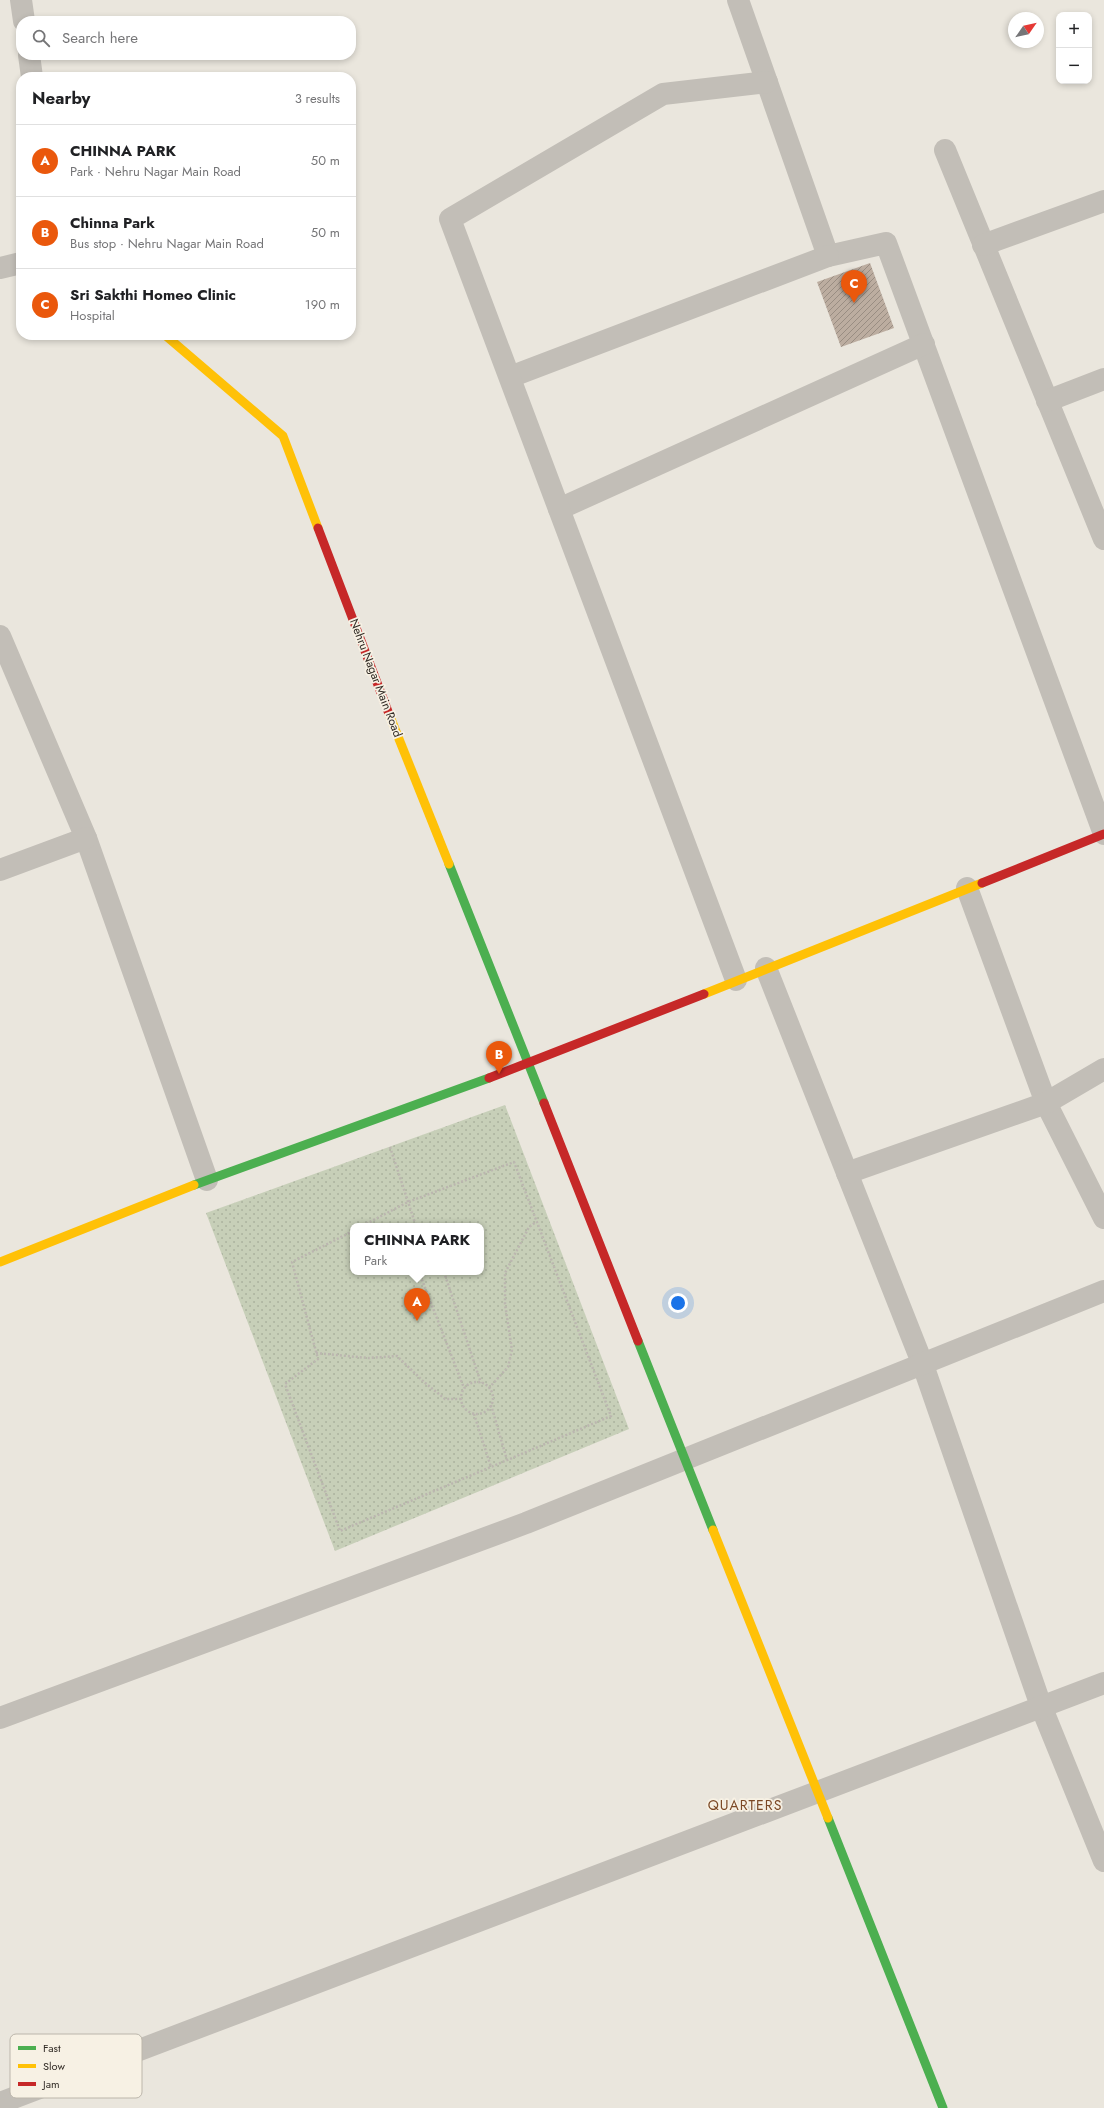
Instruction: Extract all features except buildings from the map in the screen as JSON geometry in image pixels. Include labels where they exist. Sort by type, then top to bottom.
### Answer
[{"type":"street","points":[[22,0],[24,16]]},
{"type":"street","points":[[738,0],[828,256]]},
{"type":"street","points":[[30,60],[31,72]]},
{"type":"street","points":[[736,980],[450,219],[663,94],[767,82]]},
{"type":"street","points":[[945,150],[1104,540]]},
{"type":"street","points":[[983,245],[1104,201]]},
{"type":"street","points":[[0,1262],[207,1180],[379,1116],[528,1064],[1104,834],[886,243],[828,256],[510,378]]},
{"type":"street","points":[[0,268],[16,264]]},
{"type":"street","name":"Nehru Nagar Main Road","points":[[171,340],[284,436],[381,694],[943,2108]]},
{"type":"street","points":[[559,509],[924,344]]},
{"type":"street","points":[[1047,401],[1104,379]]},
{"type":"street","points":[[0,636],[86,838],[207,1180]]},
{"type":"street","points":[[0,870],[86,838]]},
{"type":"street","points":[[967,888],[1046,1103],[1104,1218]]},
{"type":"street","points":[[766,968],[923,1365],[1041,1706],[1104,1861]]},
{"type":"street","points":[[846,1173],[1046,1103],[1104,1068]]},
{"type":"street","points":[[0,1718],[526,1523],[923,1365],[1104,1291]]},
{"type":"street","points":[[142,2049],[1104,1683]]},
{"type":"street","points":[[0,2103],[13,2098]]},
{"type":"path","points":[[379,1116],[415,1223]]},
{"type":"path","points":[[350,1233],[292,1262],[318,1359],[285,1384],[340,1531],[611,1416],[514,1162],[408,1202],[368,1223]]},
{"type":"path","points":[[489,1388],[508,1367],[512,1350],[505,1304],[505,1273],[529,1227],[536,1222]]},
{"type":"path","points":[[420,1275],[464,1388],[461,1399],[465,1409],[474,1414],[484,1412],[491,1405]]},
{"type":"path","points":[[445,1275],[481,1383]]},
{"type":"path","points":[[316,1353],[368,1358],[397,1356],[424,1382],[445,1399],[461,1399]]},
{"type":"path","points":[[464,1388],[473,1382],[481,1383],[489,1388],[493,1396],[491,1405],[507,1460]]},
{"type":"path","points":[[474,1414],[491,1467]]},
{"type":"green space","points":[[505,1105],[629,1429],[335,1551],[206,1213]]},
{"type":"traffic: fast","points":[[449,864],[544,1103]]},
{"type":"traffic: fast","points":[[194,1185],[489,1078]]},
{"type":"traffic: fast","points":[[638,1341],[713,1530]]},
{"type":"traffic: fast","points":[[828,1818],[943,2108]]},
{"type":"traffic: slow","points":[[171,340],[283,436],[318,528]]},
{"type":"traffic: slow","points":[[389,714],[449,864]]},
{"type":"traffic: slow","points":[[704,994],[982,883]]},
{"type":"traffic: slow","points":[[0,1262],[194,1185]]},
{"type":"traffic: slow","points":[[713,1530],[828,1818]]},
{"type":"traffic: jam","points":[[318,528],[389,714]]},
{"type":"traffic: jam","points":[[982,883],[1104,834]]},
{"type":"traffic: jam","points":[[489,1078],[704,994]]},
{"type":"traffic: jam","points":[[544,1103],[638,1341]]},
{"type":"place","name":"Sri Sakthi Homeo Clinic","points":[[854,303]]},
{"type":"place","name":"Chinna Park","points":[[499,1074]]},
{"type":"place","name":"CHINNA PARK","points":[[417,1321]]},
{"type":"district","name":"QUARTERS","points":[[745,1805]]}]
